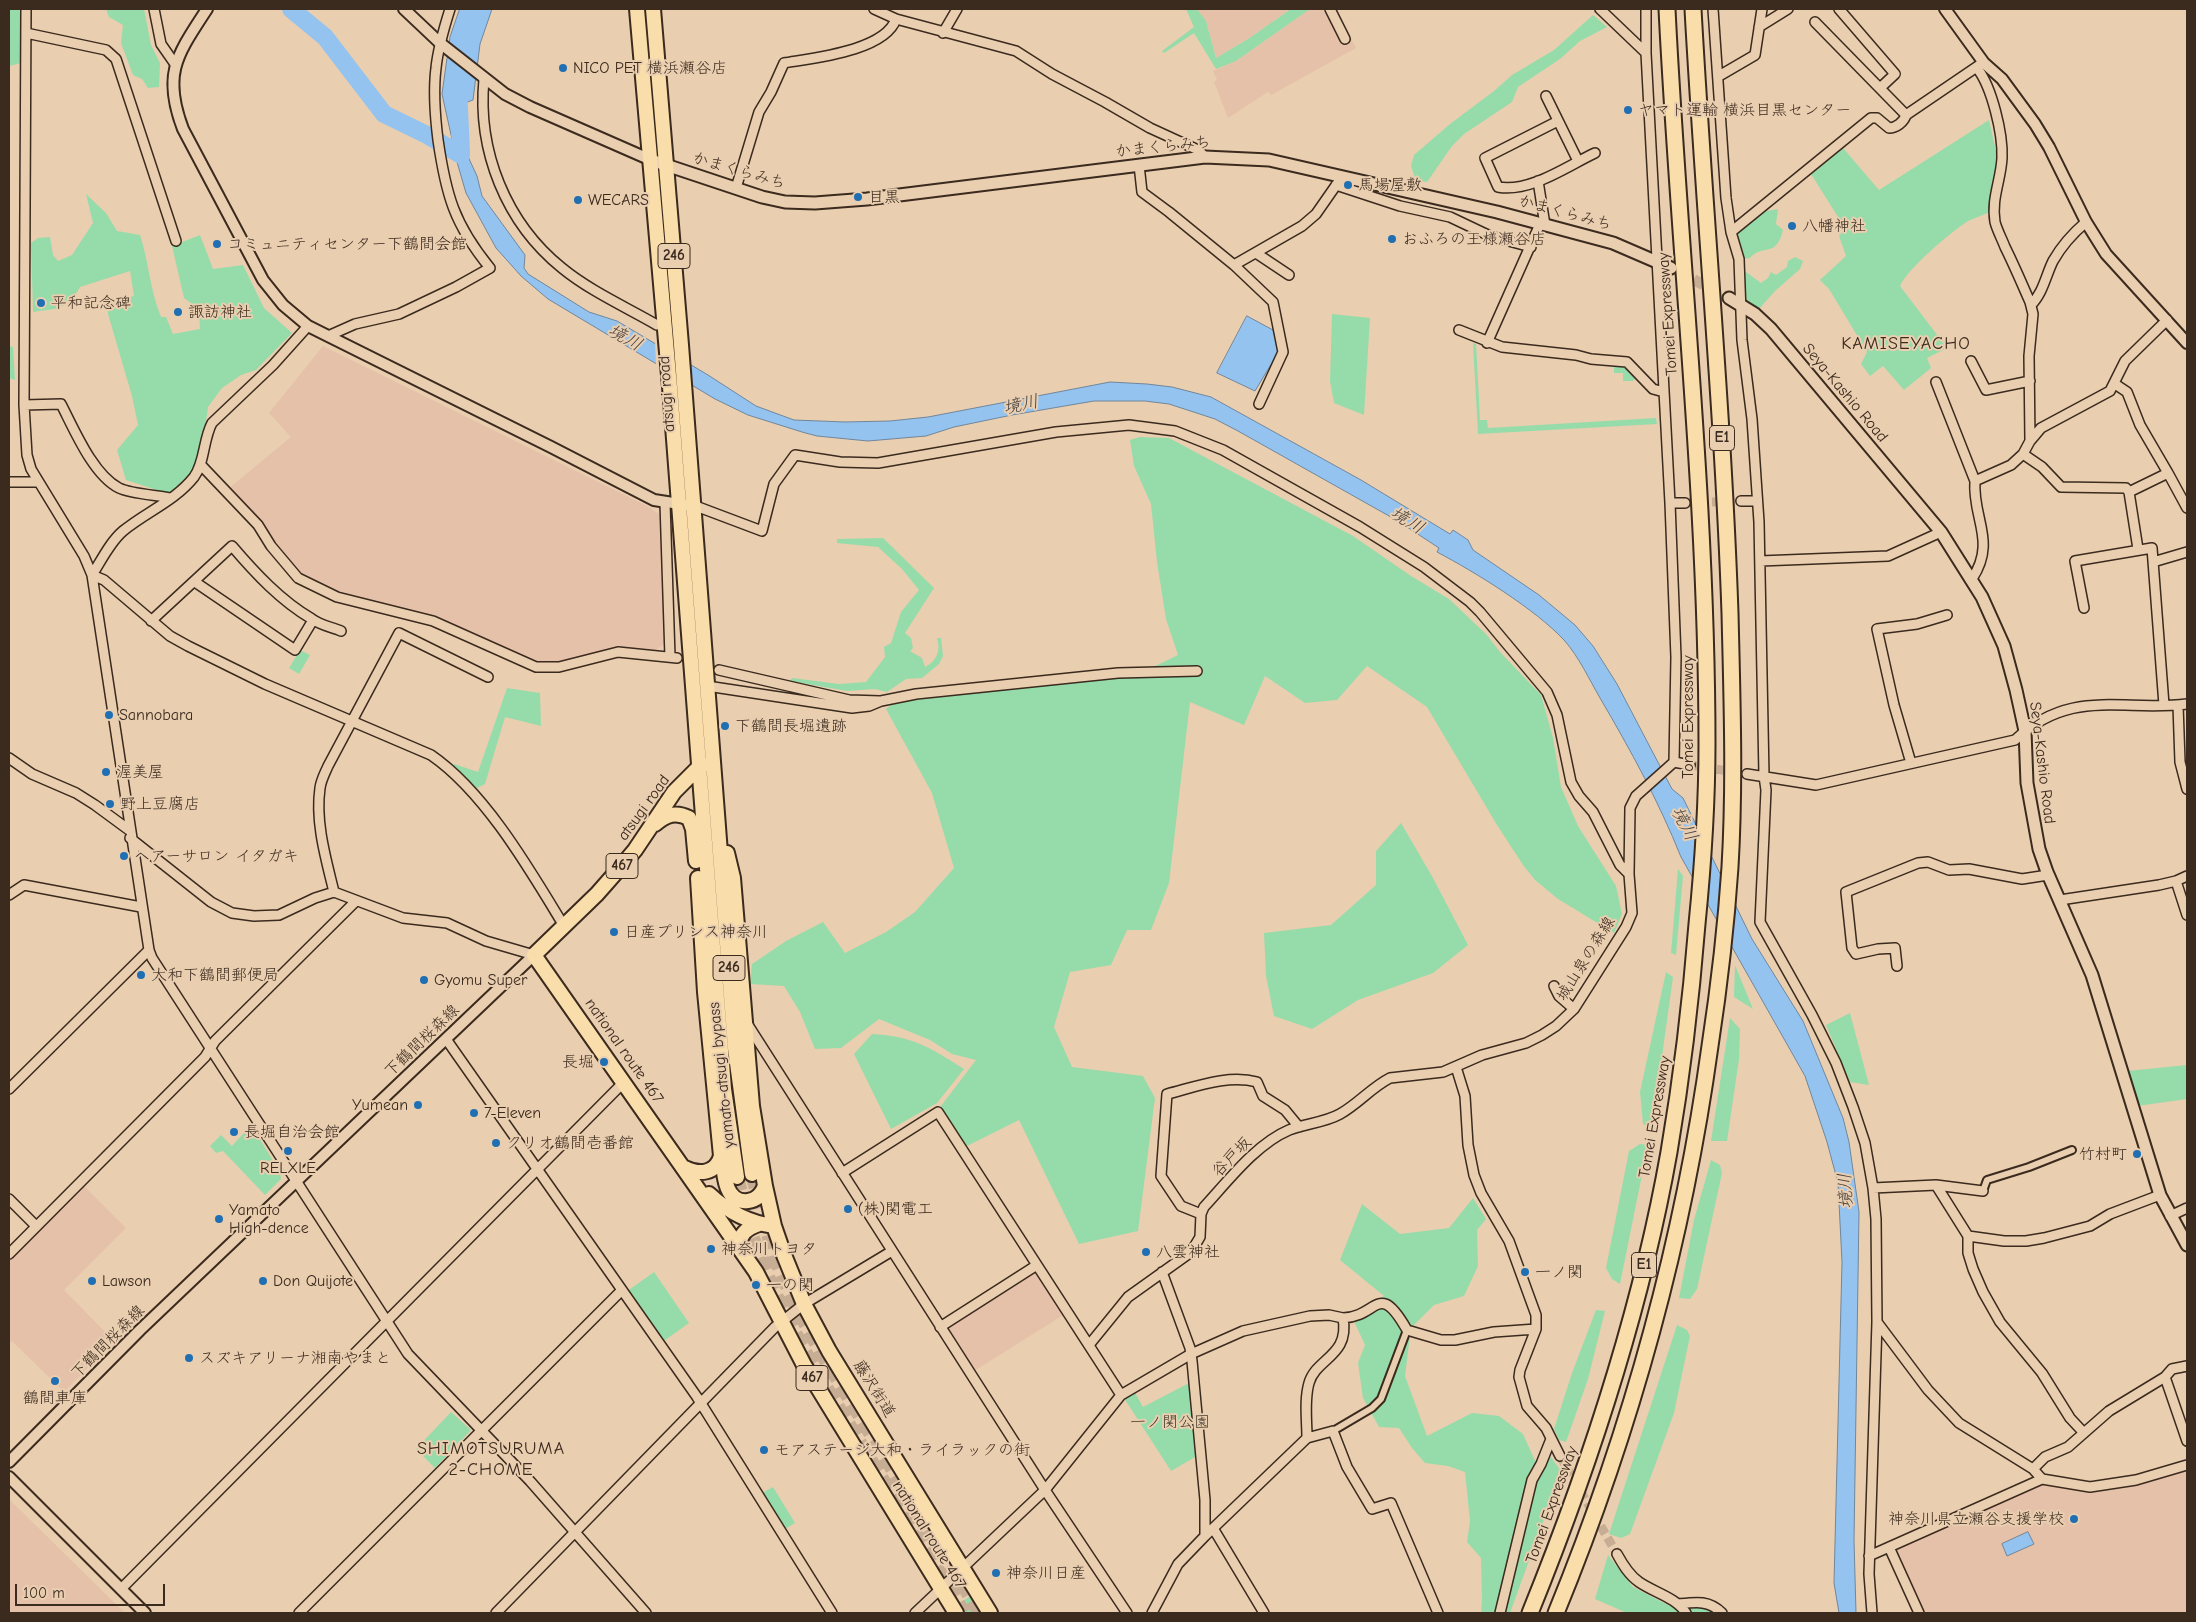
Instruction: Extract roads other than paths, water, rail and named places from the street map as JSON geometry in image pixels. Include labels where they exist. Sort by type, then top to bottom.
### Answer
[{"type":"highway","name":"246","points":[[628,9],[648,109]]},
{"type":"highway","name":"atsugi road","points":[[637,9],[648,109],[670,388],[672,504],[699,767]]},
{"type":"highway","name":"atsugi road","points":[[534,955],[597,894],[619,869],[674,792],[699,767],[713,762],[653,9]]},
{"type":"highway","name":"246","points":[[662,9],[662,108]]},
{"type":"highway","name":"Tomei Expressway","points":[[1530,1613],[1562,1534],[1587,1464],[1638,1289],[1668,1156],[1678,1094],[1691,996],[1699,903],[1705,827],[1707,747],[1706,642],[1667,9]]},
{"type":"highway","name":"E1","points":[[1556,1613],[1584,1546],[1611,1472],[1663,1295],[1692,1162],[1723,943],[1730,868],[1733,740],[1727,510],[1693,9]]},
{"type":"highway","name":"yamato-atsugi bypass","points":[[713,762],[735,1048],[752,1174]]},
{"type":"highway","name":"yamato-atsugi bypass","points":[[699,767],[698,827],[701,861],[724,1089],[737,1177]]},
{"type":"highway","name":"藤沢街道","points":[[716,804],[733,878],[752,1106],[765,1186],[774,1226],[804,1304],[830,1351],[990,1613]]},
{"type":"highway","points":[[651,826],[663,817],[677,814],[689,818],[698,827]]},
{"type":"highway","name":"246","points":[[698,827],[712,1080],[721,1147]]},
{"type":"highway","name":"national route 467","points":[[534,955],[685,1168],[756,1272],[804,1365],[956,1613]]},
{"type":"highway","points":[[685,1168],[693,1172],[709,1171],[720,1160],[721,1147]]},
{"type":"highway","points":[[721,1147],[729,1194],[734,1198],[746,1201],[753,1200],[762,1193],[765,1186]]},
{"type":"highway","name":"national route 467","points":[[685,1168],[704,1190],[724,1207],[759,1224],[774,1226]]},
{"type":"highway","points":[[740,1249],[739,1243],[743,1232],[759,1224]]},
{"type":"main road","name":"かまくらみち","points":[[651,160],[785,202],[842,202],[1205,157],[1269,160],[1339,180],[1543,224],[1614,243],[1671,268]]},
{"type":"main road","name":"Seya-Kashio Road","points":[[1729,298],[1742,304],[1771,329],[1941,532],[1972,579],[2004,646],[2025,731],[2027,783],[2038,849],[2092,975],[2160,1195],[2187,1245]]},
{"type":"street","points":[[26,9],[24,405],[26,455],[38,482],[84,556],[92,575],[141,907],[152,958],[408,1354],[530,1481],[646,1613]]},
{"type":"street","points":[[154,9],[160,44],[175,64]]},
{"type":"street","points":[[207,9],[181,50],[175,64],[173,75],[174,103],[183,130],[264,280],[283,305],[308,326],[550,446],[654,500],[672,504],[693,505],[762,531],[774,484],[795,455],[840,462],[878,462],[1056,432],[1128,425],[1175,431],[1223,450],[1376,537],[1424,567],[1470,602],[1480,612],[1547,692],[1557,715],[1571,782],[1579,796],[1593,812],[1620,865],[1629,874]]},
{"type":"street","points":[[404,9],[482,78],[505,94],[530,107],[651,160]]},
{"type":"street","points":[[328,336],[355,324],[399,314],[456,287],[490,268],[474,248],[451,204],[444,184],[434,98],[436,66],[450,9]]},
{"type":"street","points":[[874,9],[896,19],[943,33],[1016,51],[1052,74],[1150,128],[1198,150],[1205,157]]},
{"type":"street","points":[[943,33],[957,9]]},
{"type":"street","points":[[1330,9],[1345,39]]},
{"type":"street","points":[[1600,9],[1646,52]]},
{"type":"street","points":[[1646,9],[1646,52],[1670,503],[1676,657],[1674,762],[1690,765]]},
{"type":"street","points":[[1713,9],[1726,198],[1731,232],[1739,259],[1742,340],[1752,419],[1759,522],[1764,776],[1766,790],[1760,922],[1812,1014],[1836,1063],[1865,1143],[1873,1188],[1876,1219],[1877,1322],[1869,1556],[1872,1613]]},
{"type":"street","points":[[1718,76],[1755,55],[1762,9]]},
{"type":"street","points":[[1759,27],[1788,9]]},
{"type":"street","points":[[1839,9],[1895,74],[1880,88]]},
{"type":"street","points":[[1945,9],[1980,65],[1992,96],[2002,145],[2002,159],[1994,193],[1993,209],[1996,224],[2033,314],[2029,356],[2030,441]]},
{"type":"street","points":[[736,188],[759,112],[771,92],[784,63],[834,55],[867,45],[893,27],[896,19]]},
{"type":"street","points":[[1815,22],[1906,115]]},
{"type":"street","points":[[26,33],[106,50],[116,58],[176,241]]},
{"type":"street","points":[[1731,232],[1871,118],[1877,118],[1889,128],[1894,128],[1905,120],[1906,115],[1980,65]]},
{"type":"street","points":[[1980,65],[2002,79],[2035,124],[2050,147],[2086,222],[2111,260],[2187,343]]},
{"type":"street","points":[[482,78],[484,132],[494,169],[513,213],[543,251],[563,269],[657,325]]},
{"type":"street","points":[[1546,96],[1578,161]]},
{"type":"street","points":[[1558,121],[1485,158],[1498,187],[1509,189],[1538,181],[1595,153]]},
{"type":"street","points":[[1138,165],[1142,192],[1234,265],[1273,302],[1283,352],[1259,404]]},
{"type":"street","points":[[1234,265],[1302,226],[1316,214],[1339,180],[1400,206],[1450,217],[1490,236],[1531,247]]},
{"type":"street","points":[[1487,343],[1543,224],[1538,181]]},
{"type":"street","points":[[2030,305],[2038,296],[2062,245],[2070,235],[2086,222]]},
{"type":"street","points":[[1256,253],[1289,275]]},
{"type":"street","points":[[1975,481],[2011,465],[2023,454],[2040,428],[2110,391],[2125,361],[2167,320]]},
{"type":"street","points":[[92,575],[122,531],[184,489],[196,475],[207,432],[212,423],[273,365],[308,326]]},
{"type":"street","points":[[1459,330],[1487,343],[1502,347],[1576,356],[1591,360],[1627,362],[1653,389],[1664,392]]},
{"type":"street","points":[[1971,361],[1986,390],[2030,381]]},
{"type":"street","points":[[1936,382],[1975,481],[1974,491],[1982,526],[1983,558],[1972,579]]},
{"type":"street","points":[[2115,384],[2127,392],[2140,425],[2187,508]]},
{"type":"street","points":[[24,405],[60,404],[88,455],[108,481],[120,489],[172,498]]},
{"type":"street","points":[[2023,454],[2042,467],[2061,487],[2093,488],[2121,486],[2126,488],[2129,492],[2138,549]]},
{"type":"street","points":[[200,464],[258,525],[271,546],[298,578],[337,597],[433,621],[536,667],[560,667],[618,652],[674,657],[672,504]]},
{"type":"street","points":[[2129,492],[2168,472]]},
{"type":"street","points":[[9,482],[38,482]]},
{"type":"street","points":[[1741,501],[1757,501]]},
{"type":"street","points":[[1670,503],[1686,502]]},
{"type":"street","points":[[1760,561],[1888,556],[1941,532]]},
{"type":"street","points":[[152,621],[232,546],[287,602],[313,620],[341,631]]},
{"type":"street","points":[[2084,608],[2075,561],[2152,548],[2164,705]]},
{"type":"street","points":[[2153,562],[2187,552]]},
{"type":"street","points":[[92,575],[104,580],[170,636],[188,646],[265,684],[431,755],[450,770],[492,816],[564,926]]},
{"type":"street","points":[[195,582],[295,650],[313,620]]},
{"type":"street","points":[[1911,763],[1894,705],[1877,629],[1917,624],[1947,615]]},
{"type":"street","points":[[334,892],[325,857],[320,816],[320,787],[328,766],[400,633],[488,677]]},
{"type":"street","points":[[1885,668],[1896,666]]},
{"type":"street","points":[[718,670],[849,700],[881,701]]},
{"type":"street","points":[[707,686],[852,708],[869,706],[902,696],[1118,672],[1197,671]]},
{"type":"street","points":[[1747,774],[1816,785],[2016,740],[2035,724],[2079,706],[2183,704],[2180,762],[2187,789]]},
{"type":"street","points":[[9,758],[32,774],[89,801],[211,902],[232,913],[254,916],[279,915],[314,898],[334,892],[403,918],[448,923],[486,941],[534,955]]},
{"type":"street","name":"城山泉の森線","points":[[1456,1067],[1482,1055],[1526,1043],[1556,1026],[1574,1009],[1626,927],[1632,913],[1629,874],[1630,808],[1636,796],[1674,762]]},
{"type":"street","points":[[1898,966],[1895,948],[1878,949],[1856,954],[1852,948],[1846,892],[1918,863],[1928,862],[1949,870],[1969,869],[2022,879],[2048,875]]},
{"type":"street","points":[[2060,900],[2160,885],[2187,876]]},
{"type":"street","points":[[2176,881],[2187,915]]},
{"type":"street","points":[[9,895],[24,885],[141,907]]},
{"type":"street","points":[[9,1254],[356,901]]},
{"type":"street","points":[[9,1089],[149,950]]},
{"type":"street","name":"下鶴間桜森線","points":[[9,1462],[140,1330],[534,955]]},
{"type":"street","points":[[1554,986],[1558,996],[1574,1009]]},
{"type":"street","points":[[744,1018],[940,1327],[1127,1613]]},
{"type":"street","points":[[446,1039],[701,1403],[832,1613]]},
{"type":"street","points":[[1456,1067],[1465,1096],[1468,1146],[1474,1175],[1481,1193],[1509,1241],[1536,1316],[1536,1329],[1519,1377],[1527,1406],[1546,1428],[1560,1456]]},
{"type":"street","name":"谷戸坂","points":[[1201,1214],[1204,1207],[1272,1138],[1339,1115],[1354,1106],[1390,1078],[1443,1072],[1456,1067]]},
{"type":"street","points":[[1089,1345],[1128,1298],[1196,1247],[1200,1237],[1201,1214],[1181,1206],[1161,1176],[1167,1094],[1218,1082],[1246,1079],[1257,1082],[1263,1096],[1285,1110],[1300,1127]]},
{"type":"street","points":[[121,1590],[624,1082]]},
{"type":"street","points":[[842,1173],[938,1112],[1122,1395]]},
{"type":"street","points":[[1873,1188],[1936,1185],[1984,1191],[1987,1180],[2029,1167],[2072,1150]]},
{"type":"street","points":[[1936,1185],[1968,1236],[1968,1253],[1973,1269],[1995,1313],[2011,1336],[2042,1373],[2070,1418],[2084,1433]]},
{"type":"street","points":[[1968,1236],[2004,1241],[2026,1241],[2044,1238],[2090,1226],[2110,1214],[2160,1195]]},
{"type":"street","points":[[9,1199],[36,1226]]},
{"type":"street","points":[[2170,1216],[2187,1208]]},
{"type":"street","points":[[496,1613],[781,1323],[804,1304],[892,1251]]},
{"type":"street","points":[[940,1327],[1037,1265]]},
{"type":"street","points":[[1162,1272],[1191,1354],[1205,1500],[1205,1536]]},
{"type":"street","points":[[299,1613],[622,1290]]},
{"type":"street","points":[[915,1613],[1045,1490],[1122,1395],[1191,1354],[1243,1331],[1284,1320],[1329,1315],[1343,1318],[1350,1317],[1373,1306],[1382,1304],[1390,1305],[1395,1310],[1407,1330],[1441,1340],[1455,1340],[1494,1332],[1536,1329]]},
{"type":"street","points":[[1306,1438],[1309,1383],[1340,1346],[1344,1332],[1343,1318]]},
{"type":"street","points":[[1877,1322],[1928,1390],[1959,1423],[2032,1469],[2042,1479]]},
{"type":"street","points":[[1152,1613],[1178,1564],[1306,1438],[1333,1431],[1372,1408],[1381,1399],[1407,1330]]},
{"type":"street","points":[[2032,1469],[2045,1457],[2063,1450],[2109,1411],[2165,1377],[2172,1369],[2187,1366]]},
{"type":"street","points":[[2165,1377],[2187,1441]]},
{"type":"street","points":[[1333,1431],[1347,1467],[1372,1509],[1391,1503],[1438,1613]]},
{"type":"street","points":[[1500,1613],[1532,1480],[1551,1439]]},
{"type":"street","points":[[1869,1556],[2042,1479],[2090,1487],[2136,1480],[2187,1466]]},
{"type":"street","points":[[9,1477],[145,1613]]},
{"type":"street","points":[[1214,1528],[1264,1613]]},
{"type":"street","points":[[1890,1547],[1920,1613]]},
{"type":"street","points":[[1617,1554],[1629,1574],[1639,1582],[1679,1604],[1686,1613]]},
{"type":"street","points":[[1679,1604],[1705,1602],[1716,1607],[1722,1613]]},
{"type":"water","points":[[460,9],[492,9],[480,44],[473,100],[465,103],[455,111],[464,148],[477,176],[482,196],[525,255],[524,268],[528,274],[589,312],[617,321],[756,406],[794,420],[845,422],[890,421],[928,417],[1110,382],[1172,387],[1211,397],[1361,480],[1450,534],[1453,530],[1468,540],[1473,550],[1539,595],[1575,625],[1593,646],[1617,684],[1672,789],[1683,798],[1752,939],[1803,1021],[1843,1118],[1849,1142],[1859,1212],[1854,1540],[1856,1613],[1839,1613],[1834,1583],[1842,1262],[1838,1183],[1827,1142],[1805,1076],[1681,857],[1644,776],[1579,661],[1564,640],[1521,604],[1486,580],[1437,552],[1439,548],[1398,521],[1215,419],[1169,404],[1145,401],[1094,401],[954,427],[926,436],[868,441],[817,436],[802,432],[748,415],[715,399],[548,299],[521,276],[496,248],[466,193],[442,94],[450,37]]},
{"type":"water","points":[[1247,316],[1273,330],[1279,351],[1255,391],[1217,373]]},
{"type":"water","points":[[2028,1532],[2034,1544],[2007,1556],[2002,1544]]},
{"type":"waterway","points":[[291,9],[325,37],[384,114],[427,135],[461,155]]},
{"type":"waterway","name":"境川","points":[[458,86],[461,152]]},
{"type":"tunnel","points":[[1679,272],[1729,298]]},
{"type":"tunnel","points":[[1685,503],[1741,501]]},
{"type":"tunnel","points":[[1690,765],[1747,774]]},
{"type":"tunnel","points":[[752,1174],[774,1256],[795,1305],[822,1354],[980,1613]]},
{"type":"tunnel","points":[[737,1177],[752,1236],[784,1312],[810,1361],[964,1613]]},
{"type":"tunnel","points":[[1560,1456],[1617,1554]]},
{"type":"place","name":"NICO PET 横浜瀬谷店","points":[[563,68]]},
{"type":"place","name":"ヤマト運輸 横浜目黒センター","points":[[1628,110]]},
{"type":"place","name":"馬場屋敷","points":[[1348,185]]},
{"type":"place","name":"目黒","points":[[858,197]]},
{"type":"place","name":"WECARS","points":[[578,200]]},
{"type":"place","name":"八幡神社","points":[[1792,226]]},
{"type":"place","name":"おふろの王様瀬谷店","points":[[1392,239]]},
{"type":"place","name":"コミュニティセンター下鶴間会館","points":[[217,244]]},
{"type":"place","name":"平和記念碑","points":[[41,303]]},
{"type":"place","name":"諏訪神社","points":[[178,312]]},
{"type":"place","name":"Sannobara","points":[[109,715]]},
{"type":"place","name":"下鶴間長堀遺跡","points":[[725,726]]},
{"type":"place","name":"渥美屋","points":[[106,772]]},
{"type":"place","name":"野上豆腐店","points":[[110,804]]},
{"type":"place","name":"ヘアーサロン イタガキ","points":[[124,856]]},
{"type":"place","name":"日産プリンス神奈川","points":[[614,932]]},
{"type":"place","name":"大和下鶴間郵便局","points":[[141,975]]},
{"type":"place","name":"Gyomu Super","points":[[424,980]]},
{"type":"place","name":"長堀","points":[[604,1062]]},
{"type":"place","name":"Yumean","points":[[418,1105]]},
{"type":"place","name":"7-Eleven","points":[[474,1113]]},
{"type":"place","name":"長堀自治会館","points":[[234,1132]]},
{"type":"place","name":"クリオ鶴間壱番館","points":[[496,1143]]},
{"type":"place","name":"RELXLE","points":[[288,1151]]},
{"type":"place","name":"竹村町","points":[[2137,1154]]},
{"type":"place","name":"(株)関電工","points":[[848,1209]]},
{"type":"place","name":"Yamato High-dence","points":[[219,1219]]},
{"type":"place","name":"神奈川トヨタ","points":[[711,1249]]},
{"type":"place","name":"八雲神社","points":[[1146,1252]]},
{"type":"place","name":"一ノ関","points":[[1525,1272]]},
{"type":"place","name":"Lawson","points":[[92,1281]]},
{"type":"place","name":"Don Quijote","points":[[263,1281]]},
{"type":"place","name":"一の関","points":[[756,1285]]},
{"type":"place","name":"スズキアリーナ湘南やまと","points":[[189,1358]]},
{"type":"place","name":"鶴間車庫","points":[[55,1381]]},
{"type":"place","name":"モアステージ大和・ライラックの街","points":[[764,1450]]},
{"type":"place","name":"神奈川県立瀬谷支援学校","points":[[2074,1519]]},
{"type":"place","name":"神奈川日産","points":[[996,1573]]},
{"type":"district","name":"KAMISEYACHO","points":[[1906,344]]},
{"type":"district","name":"SHIMOTSURUMA 2-CHOME","points":[[491,1459]]},
{"type":"park label","name":"一ノ関公園","points":[[1170,1422]]}]
